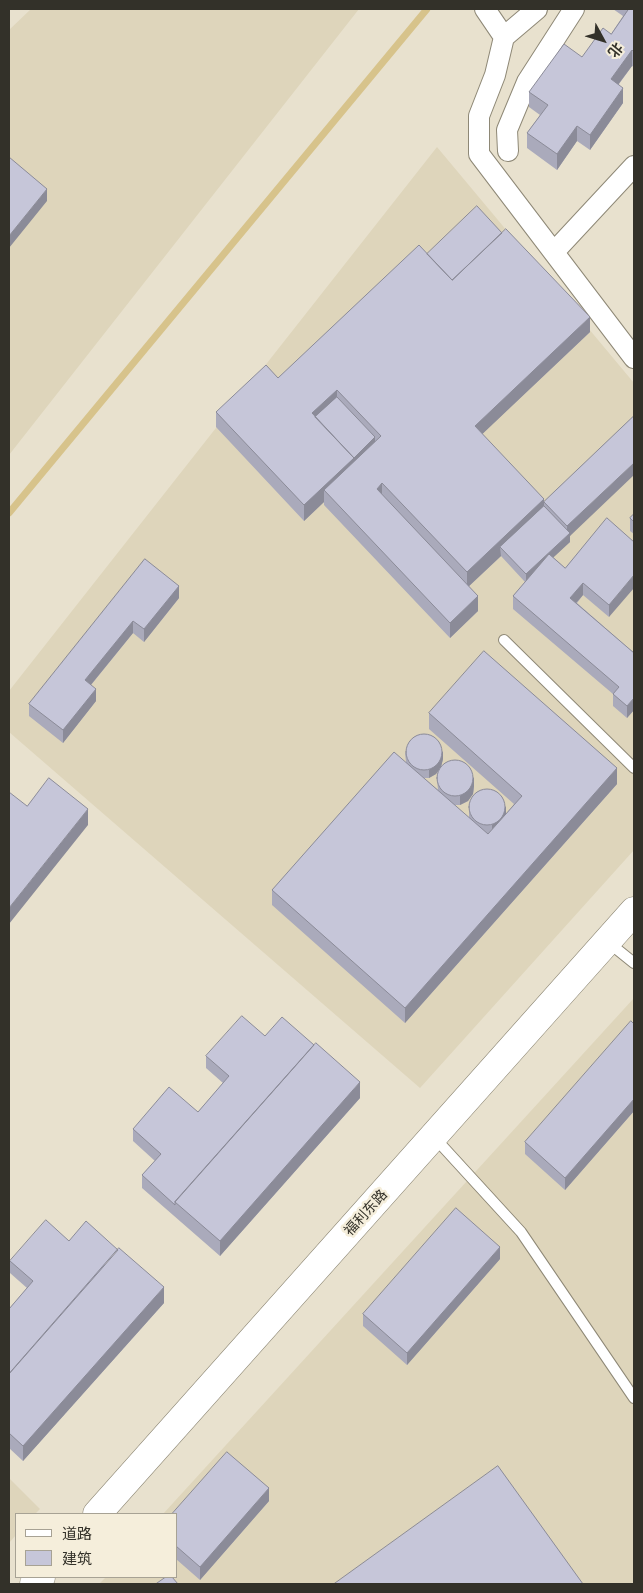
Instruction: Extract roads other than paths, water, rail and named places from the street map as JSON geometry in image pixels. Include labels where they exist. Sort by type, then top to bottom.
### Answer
[{"type":"main road","name":"福利东路","points":[[98,1513],[634,911]]},
{"type":"street","points":[[485,9],[504,37]]},
{"type":"street","points":[[537,9],[504,37],[495,75],[479,116],[479,154],[634,358]]},
{"type":"street","points":[[508,151],[507,130],[527,82],[574,9]]},
{"type":"street","points":[[554,252],[634,166]]},
{"type":"lane","points":[[504,640],[634,768]]},
{"type":"lane","points":[[607,941],[634,963]]},
{"type":"lane","points":[[434,1136],[521,1232],[634,1398]]},
{"type":"waterway","points":[[9,513],[427,9]]}]
